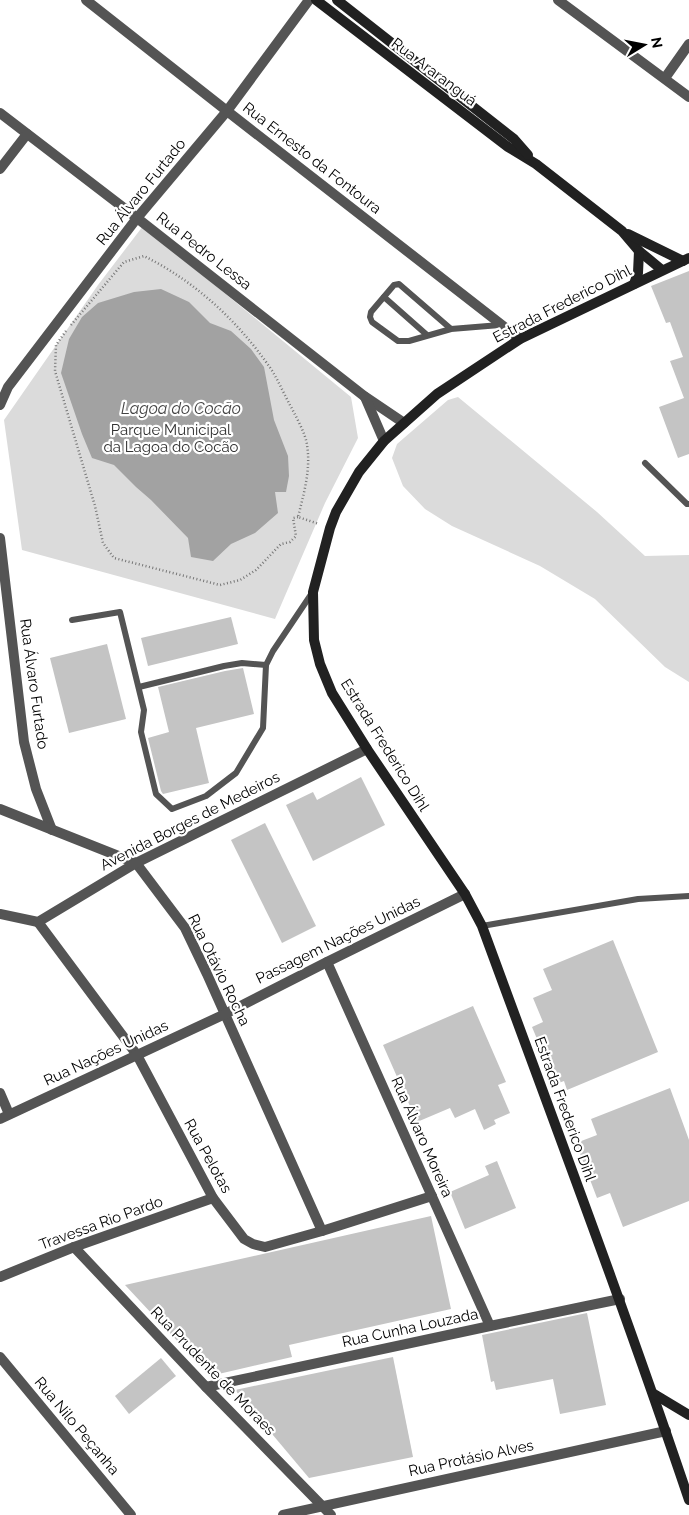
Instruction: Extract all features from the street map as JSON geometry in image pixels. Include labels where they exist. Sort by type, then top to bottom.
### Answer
[{"type":"main road","name":"Rua Araranguá","points":[[316,0],[508,147],[536,164],[622,231],[639,250],[662,270]]},
{"type":"main road","name":"Rua Araranguá","points":[[337,0],[346,4],[514,139],[536,164]]},
{"type":"main road","name":"Rua Araranguá","points":[[622,231],[686,260]]},
{"type":"main road","points":[[634,284],[639,263],[639,250]]},
{"type":"main road","name":"Estrada Frederico Dihl","points":[[686,260],[520,339],[437,394],[404,422],[384,441],[359,472],[336,512],[313,592],[314,640],[320,664],[332,693],[367,749],[465,894],[482,926],[620,1299],[689,1500]]},
{"type":"main road","points":[[654,1394],[689,1415]]},
{"type":"street","name":"Rua Ernesto da Fontoura","points":[[86,0],[520,339]]},
{"type":"street","name":"Rua Álvaro Furtado","points":[[0,405],[8,386],[137,218],[227,112],[309,0]]},
{"type":"street","points":[[558,0],[689,97]]},
{"type":"street","points":[[665,78],[689,44]]},
{"type":"street","name":"Rua Pedro Lessa","points":[[0,113],[364,396],[404,422]]},
{"type":"street","points":[[0,169],[27,134]]},
{"type":"street","name":"Rua Pedro Lessa","points":[[364,396],[384,441]]},
{"type":"street","name":"Rua Álvaro Furtado","points":[[0,538],[24,742],[36,789],[52,830]]},
{"type":"street","name":"Avenida Borges de Medeiros","points":[[38,922],[136,863],[367,749]]},
{"type":"street","points":[[0,809],[136,863]]},
{"type":"street","name":"Rua Otávio Rocha","points":[[136,863],[185,928],[322,1231]]},
{"type":"street","name":"Passagem Nações Unidas","points":[[224,1014],[465,894]]},
{"type":"street","points":[[0,914],[38,922]]},
{"type":"street","name":"Rua Pelotas","points":[[38,922],[138,1055],[213,1198],[244,1239],[265,1247],[432,1196]]},
{"type":"street","name":"Rua Álvaro Moreira","points":[[327,962],[490,1326]]},
{"type":"street","name":"Rua Nações Unidas","points":[[5,1117],[224,1014]]},
{"type":"street","points":[[0,1093],[5,1117]]},
{"type":"street","name":"Travessa Rio Pardo","points":[[0,1277],[74,1247],[213,1198]]},
{"type":"street","name":"Rua Prudente de Moraes","points":[[74,1247],[206,1387],[331,1515]]},
{"type":"street","name":"Rua Cunha Louzada","points":[[206,1387],[620,1299]]},
{"type":"street","name":"Rua Nilo Peçanha","points":[[0,1357],[131,1515]]},
{"type":"street","name":"Rua Protásio Alves","points":[[283,1515],[666,1431]]},
{"type":"lane","points":[[451,329],[401,285],[394,285],[370,312],[372,322],[398,341],[409,341],[451,329],[502,324]]},
{"type":"lane","points":[[384,297],[427,335]]},
{"type":"lane","points":[[645,462],[686,504],[689,504]]},
{"type":"lane","points":[[72,620],[120,612],[144,710],[140,732],[156,794],[172,809],[206,796],[236,773],[263,728],[266,665],[273,651],[313,592]]},
{"type":"lane","points":[[139,687],[224,666],[242,663],[266,665]]},
{"type":"lane","points":[[482,926],[638,899],[689,896]]},
{"type":"path","points":[[298,517],[307,480],[307,444],[295,415],[271,370],[233,321],[198,288],[166,267],[144,256],[124,262],[56,345],[55,371],[95,506],[103,543],[108,551],[114,558],[220,585],[240,580],[256,570],[281,544],[290,542],[296,536],[293,518],[298,517],[330,528]]},
{"type":"green space","name":"Parque Municipal da Lagoa do Cocão","points":[[143,226],[351,397],[358,438],[325,503],[275,619],[22,550],[4,420],[98,285]]},
{"type":"green space","points":[[458,397],[597,512],[645,556],[689,555],[689,682],[665,667],[595,599],[540,566],[452,526],[425,509],[403,486],[392,458],[397,444],[448,400]]},
{"type":"water","name":"Lagoa do Cocão","points":[[161,289],[189,302],[210,323],[231,331],[251,349],[264,367],[274,420],[288,456],[289,476],[286,492],[275,492],[278,513],[255,533],[231,544],[213,561],[191,557],[188,538],[151,500],[114,465],[92,458],[61,373],[69,339],[82,317],[98,303],[134,292]]},
{"type":"building","points":[[689,271],[689,454],[678,458],[659,407],[684,398],[670,361],[683,357],[670,322],[666,323],[651,286]]},
{"type":"building","points":[[231,617],[238,644],[148,666],[141,638]]},
{"type":"building","points":[[107,644],[126,719],[69,733],[50,658]]},
{"type":"building","points":[[243,668],[254,714],[196,728],[209,783],[163,794],[148,738],[169,732],[158,687]]},
{"type":"building","points":[[361,777],[385,825],[313,861],[286,805],[313,792],[317,800]]},
{"type":"building","points":[[265,823],[316,926],[282,943],[231,840]]},
{"type":"building","points":[[613,940],[658,1052],[567,1090],[564,1081],[556,1084],[532,1027],[543,1022],[533,998],[552,990],[543,969]]},
{"type":"building","points":[[473,1006],[506,1082],[498,1085],[510,1113],[494,1120],[496,1124],[484,1130],[475,1109],[455,1118],[450,1108],[417,1122],[383,1045]]},
{"type":"building","points":[[670,1088],[689,1140],[689,1201],[623,1227],[610,1193],[597,1198],[576,1143],[597,1135],[591,1119]]},
{"type":"building","points":[[497,1161],[516,1208],[465,1229],[450,1192],[489,1175],[485,1166]]},
{"type":"building","points":[[431,1216],[451,1309],[289,1345],[292,1357],[210,1376],[125,1285]]},
{"type":"building","points":[[587,1313],[606,1405],[560,1414],[553,1379],[496,1390],[494,1381],[491,1382],[482,1335]]},
{"type":"building","points":[[393,1357],[413,1457],[309,1478],[235,1390]]},
{"type":"building","points":[[161,1358],[176,1376],[129,1414],[115,1396]]}]
